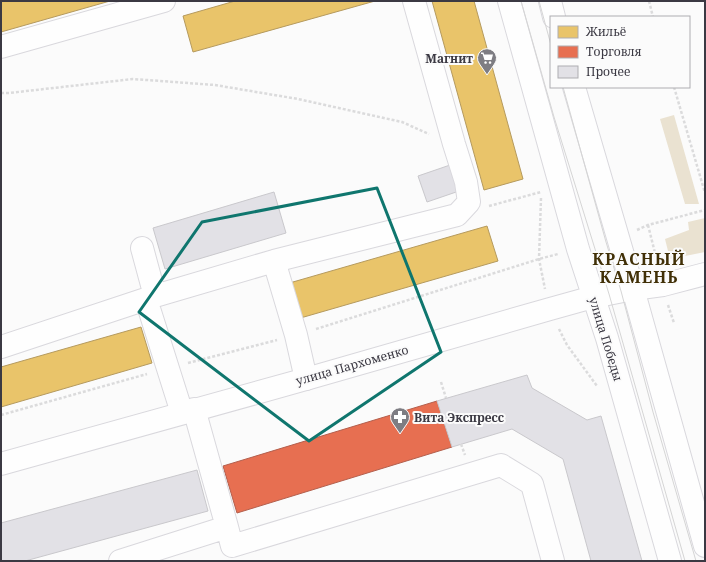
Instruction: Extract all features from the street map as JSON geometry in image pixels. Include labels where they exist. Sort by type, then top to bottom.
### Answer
[{"type":"main road","points":[[1,47],[164,1]]},
{"type":"main road","points":[[1,347],[151,298],[274,261],[457,214],[469,202],[466,182],[414,1]]},
{"type":"main road","name":"улица Победы","points":[[508,1],[578,249],[607,338],[670,561]]},
{"type":"main road","points":[[550,1],[554,16]]},
{"type":"main road","points":[[574,88],[617,239],[633,289],[705,546]]},
{"type":"main road","points":[[142,248],[151,298],[169,368],[188,411],[232,545]]},
{"type":"main road","points":[[274,261],[296,335],[306,379]]},
{"type":"main road","name":"улица Пархоменко","points":[[1,464],[593,297],[633,289],[663,286],[705,274]]},
{"type":"main road","points":[[120,561],[232,545],[501,465],[532,484],[553,561]]},
{"type":"path","points":[[648,1],[653,16]]},
{"type":"path","points":[[1,93],[133,79],[215,85],[298,99],[402,122],[454,144]]},
{"type":"path","points":[[674,88],[705,193]]},
{"type":"path","points":[[488,206],[541,192]]},
{"type":"path","points":[[617,239],[648,225],[705,210]]},
{"type":"path","points":[[1,415],[169,368],[296,335],[539,259],[578,249]]},
{"type":"path","points":[[539,259],[550,309],[567,345],[600,389]]},
{"type":"path","points":[[441,382],[446,398]]},
{"type":"highlighted area","points":[[377,188],[441,352],[309,441],[139,312],[202,222]]},
{"type":"shaded area","points":[[674,115],[699,204],[685,204],[660,119]]},
{"type":"shaded area","points":[[705,218],[705,252],[670,259],[665,239],[689,230],[688,222]]},
{"type":"building: Жильё","points":[[1,1],[110,1],[1,32]]},
{"type":"building: Жильё","points":[[235,1],[375,1],[193,52],[183,16]]},
{"type":"building: Жильё","points":[[432,1],[474,1],[523,179],[484,190]]},
{"type":"building: Жильё","points":[[487,226],[498,261],[297,319],[286,284]]},
{"type":"building: Жильё","points":[[141,327],[152,363],[1,407],[1,367]]},
{"type":"building: Торговля","points":[[437,401],[452,447],[237,513],[223,466]]},
{"type":"building: Прочее","points":[[453,164],[462,190],[427,202],[418,176]]},
{"type":"building: Прочее","points":[[274,192],[286,233],[165,269],[153,228]]},
{"type":"building: Прочее","points":[[527,375],[532,388],[587,420],[601,416],[642,561],[591,561],[563,459],[512,429],[452,447],[437,401]]},
{"type":"building: Прочее","points":[[197,470],[208,511],[25,561],[1,561],[1,523]]},
{"type":"tram line","points":[[521,1],[554,117],[609,294],[685,561]]},
{"type":"tram line","points":[[539,1],[550,41]]},
{"type":"tram line","points":[[563,88],[696,561]]},
{"type":"place","name":"Магнит","points":[[487,75]]},
{"type":"place","name":"Вита Экспресс","points":[[400,434]]},
{"type":"district","name":"КРАСНЫЙ КАМЕНЬ","points":[[639,268]]}]
